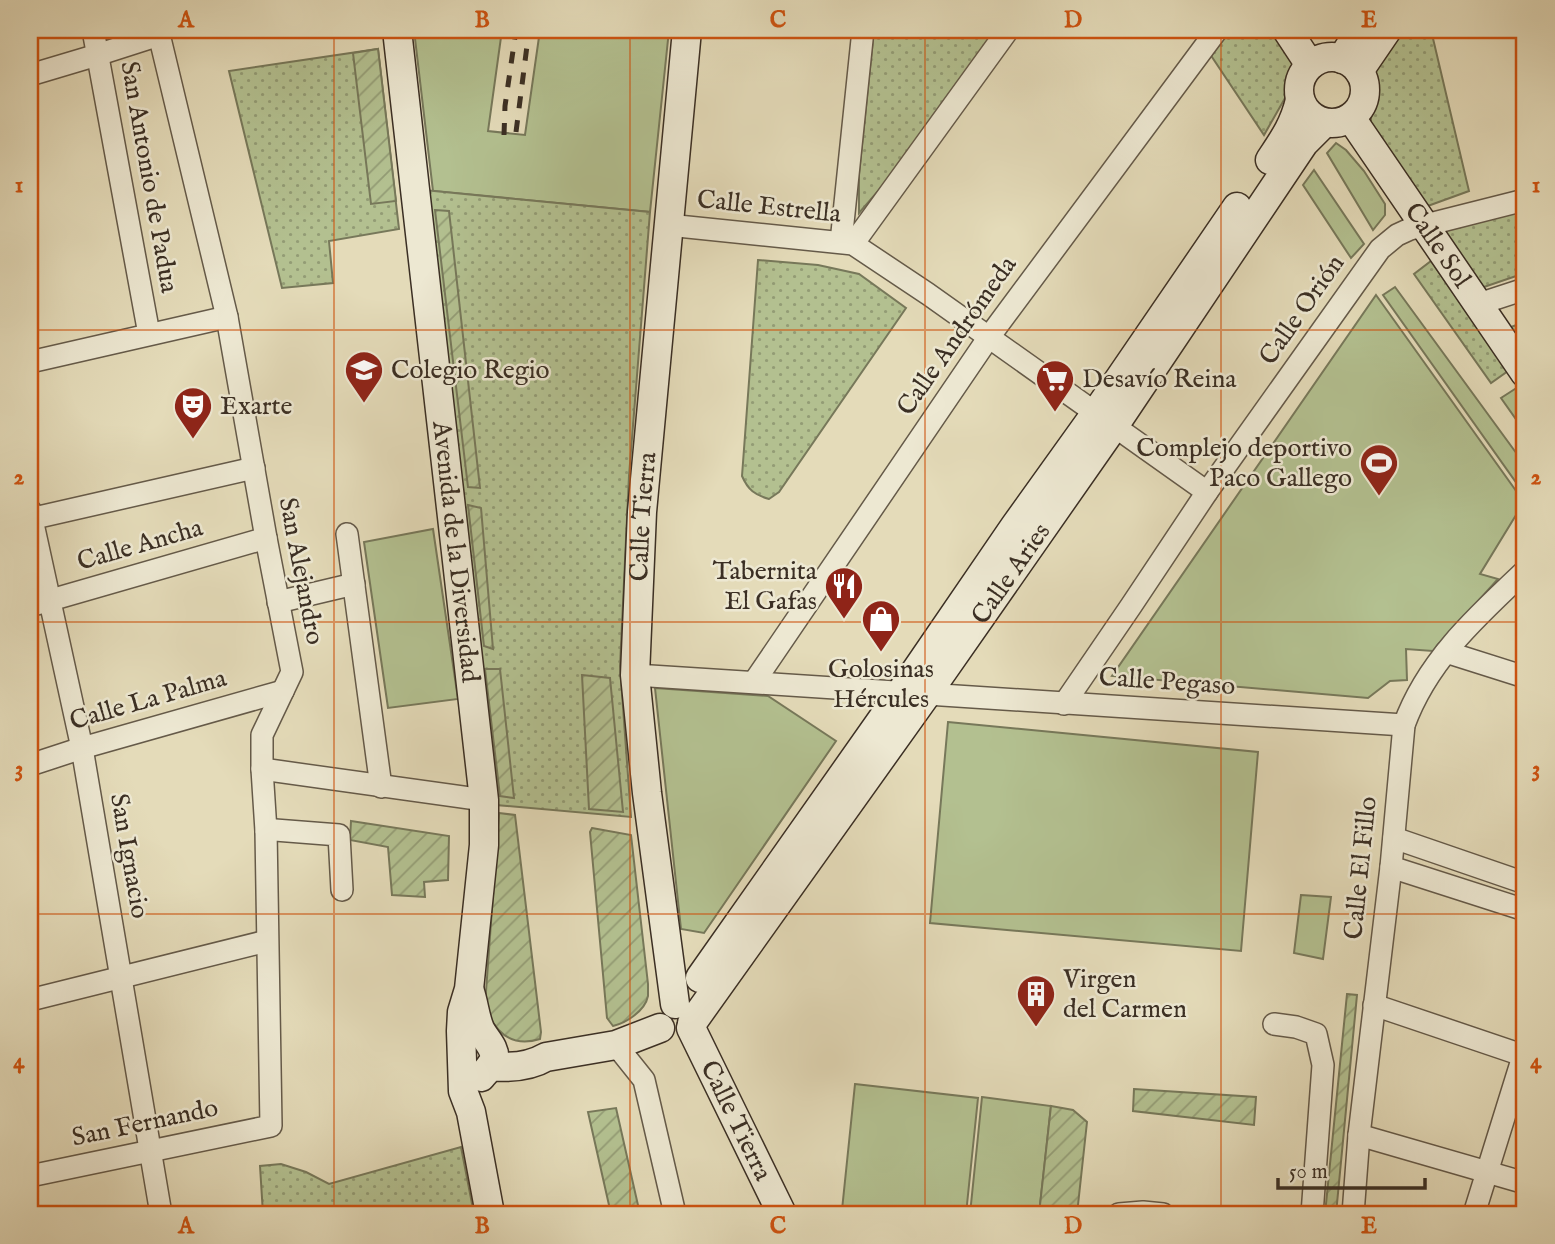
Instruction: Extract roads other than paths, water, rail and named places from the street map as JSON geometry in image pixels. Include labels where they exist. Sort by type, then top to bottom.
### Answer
[{"type":"street","name":"San Antonio de Padua","points":[[93,30],[149,334]]},
{"type":"street","name":"Avenida de la Diversidad","points":[[397,30],[484,800],[484,845],[469,989],[460,1031],[480,1056],[481,1077],[471,1112],[490,1214]]},
{"type":"street","name":"Calle Tierra","points":[[687,30],[642,512],[635,675],[647,793],[668,946],[685,1015],[782,1214]]},
{"type":"street","points":[[847,243],[863,30]]},
{"type":"street","points":[[847,243],[1008,30]]},
{"type":"street","name":"Calle Andrómeda","points":[[754,682],[989,337],[1217,30]]},
{"type":"street","points":[[1287,30],[1310,65]]},
{"type":"street","points":[[1351,65],[1360,30]]},
{"type":"street","points":[[1351,65],[1387,30]]},
{"type":"street","points":[[30,75],[97,55],[159,32]]},
{"type":"street","name":"San Alejandro","points":[[159,32],[227,317],[265,538],[292,672],[262,735],[271,1126]]},
{"type":"street","points":[[1325,57],[1351,65],[1364,80],[1366,91],[1359,110],[1338,120],[1309,115],[1300,100],[1298,90],[1304,72],[1310,65],[1325,57]]},
{"type":"street","name":"Calle Aries","points":[[1105,420],[1289,132],[1300,100]]},
{"type":"street","name":"Calle Aries","points":[[685,1015],[914,693],[1014,526],[1105,420],[1304,143],[1338,120]]},
{"type":"street","name":"Calle Sol","points":[[1338,120],[1425,225],[1525,373]]},
{"type":"street","name":"Calle Orión","points":[[1064,704],[1207,492],[1380,249],[1397,235],[1410,229],[1525,200]]},
{"type":"street","name":"Calle Estrella","points":[[668,225],[847,243],[989,337],[1207,492]]},
{"type":"street","points":[[1479,304],[1525,289]]},
{"type":"street","points":[[30,362],[227,317]]},
{"type":"street","points":[[30,516],[254,468]]},
{"type":"street","name":"San Ignacio","points":[[30,516],[82,748],[161,1214]]},
{"type":"street","points":[[347,534],[381,786]]},
{"type":"street","name":"Calle Ancha","points":[[30,606],[265,538]]},
{"type":"street","name":"Calle El Fillo","points":[[1353,1214],[1359,1135],[1391,867],[1404,725],[1423,685],[1446,652],[1466,628],[1525,571]]},
{"type":"street","points":[[278,602],[354,584]]},
{"type":"street","points":[[1446,652],[1525,677]]},
{"type":"street","name":"Calle Pegaso","points":[[635,675],[1404,725]]},
{"type":"street","name":"Calle La Palma","points":[[30,765],[283,691]]},
{"type":"street","name":"Calle Aries","points":[[685,1015],[728,939],[914,693]]},
{"type":"street","points":[[262,769],[484,800]]},
{"type":"street","points":[[266,831],[339,835],[342,890]]},
{"type":"street","points":[[1394,838],[1525,883]]},
{"type":"street","points":[[1391,867],[1525,910]]},
{"type":"street","points":[[668,946],[692,956],[703,957],[728,939]]},
{"type":"street","points":[[30,1000],[267,941]]},
{"type":"street","points":[[1374,1005],[1525,1054],[1474,1214]]},
{"type":"street","points":[[480,1056],[504,1067],[520,1066],[536,1063],[546,1057],[616,1045],[660,1028],[663,1033],[673,1038],[683,1036],[685,1015]]},
{"type":"street","points":[[1274,1024],[1296,1027],[1316,1034],[1323,1065],[1312,1214]]},
{"type":"street","points":[[616,1045],[644,1080],[675,1214]]},
{"type":"street","name":"San Fernando","points":[[30,1175],[271,1126]]},
{"type":"street","points":[[1359,1135],[1525,1183]]},
{"type":"street","points":[[1119,1214],[1163,1214]]},
{"type":"railway","points":[[504,135],[505,106],[516,30]]},
{"type":"railway","points":[[516,132],[529,30]]},
{"type":"place","name":"Colegio Regio","points":[[364,404]]},
{"type":"place","name":"Desavío Reina","points":[[1055,413]]},
{"type":"place","name":"Exarte","points":[[193,440]]},
{"type":"place","name":"Complejo deportivo Paco Gallego","points":[[1379,497]]},
{"type":"place","name":"Tabernita El Gafas","points":[[844,620]]},
{"type":"place","name":"Golosinas Hércules","points":[[881,653]]},
{"type":"place","name":"Virgen del Carmen","points":[[1036,1028]]}]
